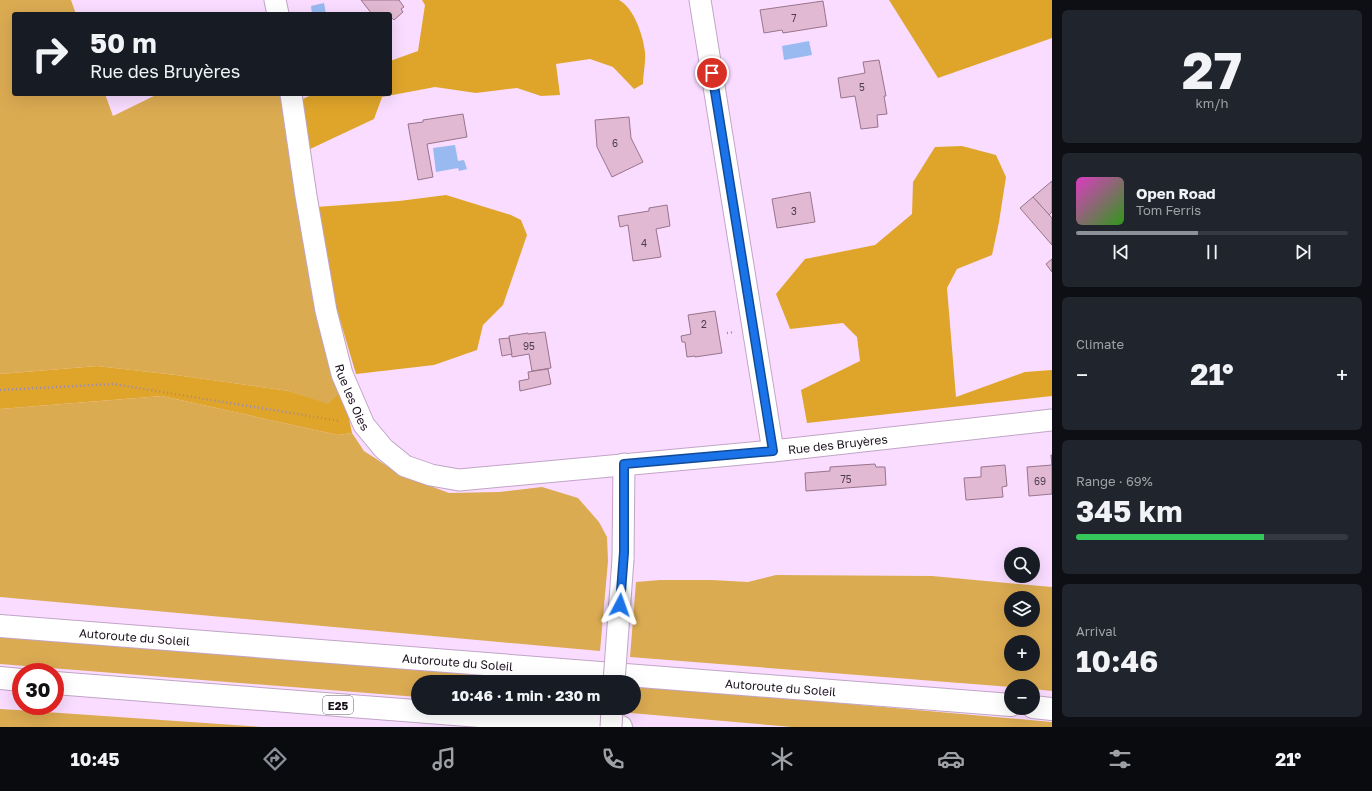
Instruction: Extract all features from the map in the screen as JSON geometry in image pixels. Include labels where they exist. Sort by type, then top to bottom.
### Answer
[{"type":"highway","name":"Autoroute du Soleil","points":[[0,626],[1004,704]]},
{"type":"highway","points":[[0,678],[12,679]]},
{"type":"highway","name":"E25","points":[[64,684],[621,727]]},
{"type":"highway","points":[[1040,708],[1052,709]]},
{"type":"street","points":[[275,0],[278,12]]},
{"type":"street","points":[[700,0],[773,451]]},
{"type":"street","name":"Rue les Oies","points":[[291,96],[306,196],[326,311],[342,374],[364,424],[384,449],[405,466],[431,475],[459,480],[624,464]]},
{"type":"street","name":"Rue des Bruyères","points":[[624,464],[773,451],[1052,420]]},
{"type":"street","points":[[615,675],[624,559],[624,464]]},
{"type":"street","points":[[611,727],[612,715]]},
{"type":"path","points":[[0,390],[113,384],[364,424]]},
{"type":"shaded area","points":[[0,0],[71,0],[75,12],[12,12],[12,96],[106,96],[113,116],[154,96],[284,96],[343,389],[328,405],[289,391],[176,375],[97,366],[0,374]]},
{"type":"shaded area","points":[[422,0],[619,0],[629,9],[640,30],[645,56],[643,84],[634,89],[613,67],[590,59],[556,64],[560,95],[541,96],[517,88],[476,93],[435,87],[392,95],[392,60],[418,51],[425,5]]},
{"type":"shaded area","points":[[889,0],[1052,0],[1052,38],[938,78]]},
{"type":"shaded area","points":[[309,96],[387,96],[382,97],[374,119],[308,150],[300,100]]},
{"type":"shaded area","points":[[962,146],[996,155],[1006,177],[992,255],[957,269],[947,288],[956,397],[1025,372],[1052,370],[1052,396],[807,423],[801,390],[860,361],[857,337],[843,323],[790,329],[776,294],[805,259],[875,245],[912,214],[913,182],[935,147]]},
{"type":"shaded area","points":[[446,195],[511,215],[521,220],[527,235],[503,305],[483,325],[477,350],[434,365],[356,374],[332,293],[316,207],[399,201]]},
{"type":"shaded area","points":[[97,366],[176,375],[289,391],[328,404],[343,389],[352,433],[338,435],[162,396],[0,409],[0,374]]},
{"type":"shaded area","points":[[162,396],[338,435],[352,433],[364,451],[401,475],[449,493],[499,492],[542,487],[578,498],[599,522],[607,537],[608,561],[600,651],[0,597],[0,409]]},
{"type":"shaded area","points":[[776,575],[932,576],[1052,587],[1052,691],[1040,690],[1040,679],[1004,679],[1004,686],[630,657],[636,582],[660,580],[748,582]]},
{"type":"shaded area","points":[[0,636],[495,675],[411,675],[411,696],[64,669],[64,663],[0,664]]},
{"type":"shaded area","points":[[641,686],[1052,722],[1052,727],[792,727],[641,714]]},
{"type":"shaded area","points":[[0,709],[12,710],[12,715],[64,715],[64,713],[262,727],[0,727]]},
{"type":"water","points":[[324,3],[326,12],[312,12],[311,6]]},
{"type":"water","points":[[809,41],[812,55],[784,60],[782,46]]},
{"type":"water","points":[[455,145],[458,161],[464,160],[467,169],[459,171],[458,168],[436,172],[433,148]]},
{"type":"building","points":[[361,0],[399,0],[404,7],[401,9],[403,12],[394,20],[392,18],[392,12],[370,12]]},
{"type":"building","points":[[823,1],[827,26],[783,33],[782,30],[764,33],[760,10]]},
{"type":"building","points":[[879,60],[886,96],[884,96],[887,114],[877,115],[878,127],[861,129],[855,96],[841,98],[838,78],[865,73],[863,62]]},
{"type":"building","points":[[463,114],[467,137],[427,144],[433,177],[418,180],[408,124],[423,122],[423,120]]},
{"type":"building","points":[[629,117],[631,138],[643,162],[612,177],[597,147],[595,120]]},
{"type":"building","points":[[1052,181],[1052,212],[1049,215],[1033,197]]},
{"type":"building","points":[[810,192],[815,222],[777,228],[772,199]]},
{"type":"building","points":[[1033,197],[1052,218],[1052,245],[1020,208]]},
{"type":"building","points":[[667,205],[670,226],[656,229],[661,257],[633,261],[628,225],[620,227],[618,216],[649,211],[649,208]]},
{"type":"building","points":[[1052,259],[1052,272],[1046,264]]},
{"type":"building","points":[[715,311],[722,353],[687,357],[685,342],[682,342],[681,336],[691,334],[688,315]]},
{"type":"building","points":[[545,332],[551,368],[532,371],[529,354],[512,357],[509,336]]},
{"type":"building","points":[[509,338],[512,354],[502,356],[499,339]]},
{"type":"building","points":[[548,369],[551,384],[520,391],[519,381],[529,379],[528,372]]},
{"type":"building","points":[[875,464],[876,467],[885,467],[886,485],[806,491],[805,473],[830,471],[830,467]]},
{"type":"building","points":[[1005,465],[1007,486],[1002,487],[1003,497],[966,500],[964,478],[981,477],[981,467]]},
{"type":"building","points":[[1052,465],[1052,494],[1029,496],[1027,467]]},
{"type":"route","points":[[620,605],[624,552],[624,464],[773,451],[712,73]]}]
